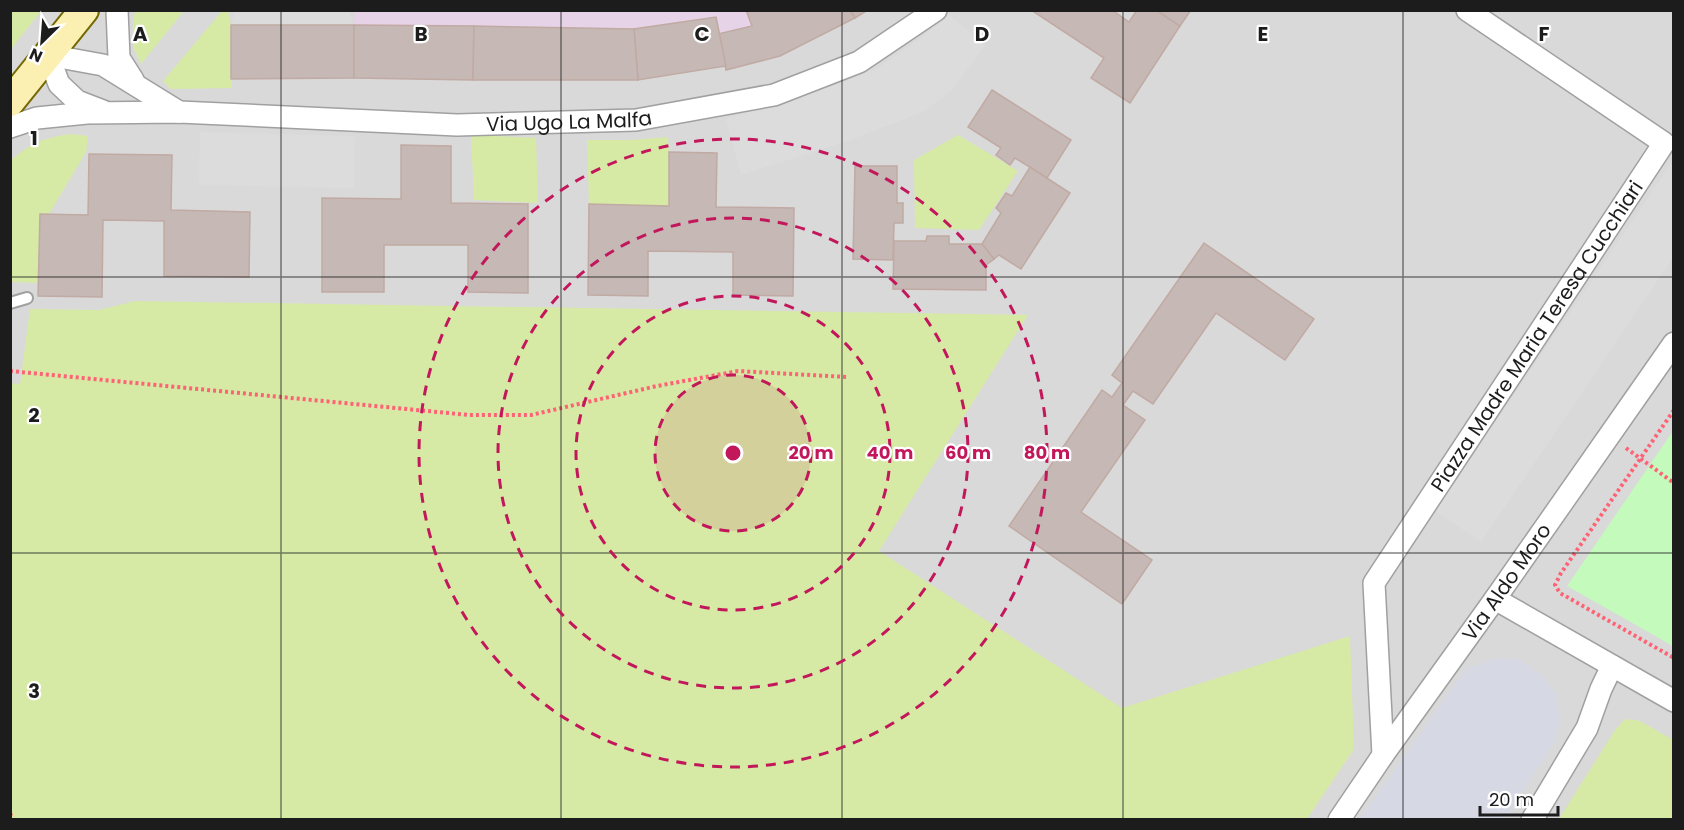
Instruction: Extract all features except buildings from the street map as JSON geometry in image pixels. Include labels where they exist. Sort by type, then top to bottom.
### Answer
[{"type":"main road","points":[[10,102],[84,10]]},
{"type":"street","points":[[117,10],[119,58],[137,85]]},
{"type":"street","name":"Via Ugo La Malfa","points":[[10,127],[37,118],[87,113],[179,112],[457,125],[636,120],[774,95],[859,62],[936,10]]},
{"type":"street","name":"Piazza Madre Maria Teresa Cucchiari","points":[[1383,755],[1374,583],[1669,137],[1467,10]]},
{"type":"street","points":[[48,55],[103,65],[179,112]]},
{"type":"street","name":"Via Ugo La Malfa","points":[[48,55],[59,84],[77,101],[107,113]]},
{"type":"street","name":"Via Aldo Moro","points":[[1339,819],[1674,343]]},
{"type":"street","points":[[1495,599],[1674,701]]},
{"type":"street","points":[[1532,819],[1587,728],[1612,666]]},
{"type":"lane","points":[[10,303],[27,298]]},
{"type":"path","points":[[10,371],[469,414],[531,415],[657,386],[738,371],[847,377]]},
{"type":"path","points":[[1674,410],[1555,585],[1560,593],[1674,658]]},
{"type":"path","points":[[1609,436],[1674,483]]},
{"type":"path","points":[[10,813],[13,819]]},
{"type":"shaded area","points":[[236,10],[350,11],[354,25],[231,25]]},
{"type":"shaded area","points":[[355,10],[746,10],[752,26],[718,34],[715,17],[634,29],[354,25]]},
{"type":"shaded area","points":[[11,11],[1673,11],[1673,819],[11,819]]},
{"type":"shaded area","points":[[949,15],[986,45],[951,91],[925,111],[848,141],[741,175],[726,119],[833,86],[878,68]]},
{"type":"shaded area","points":[[200,132],[355,136],[354,188],[199,185]]},
{"type":"shaded area","points":[[1673,161],[1673,258],[1481,542],[1435,511]]},
{"type":"shaded area","points":[[1495,658],[1521,660],[1544,677],[1555,693],[1560,722],[1555,741],[1505,819],[1360,819],[1465,670]]},
{"type":"green space","points":[[10,11],[41,11],[11,49]]},
{"type":"green space","points":[[136,11],[184,11],[141,64],[133,47],[133,17]]},
{"type":"green space","points":[[222,11],[228,11],[231,25],[232,88],[171,89],[163,81]]},
{"type":"green space","points":[[72,134],[88,136],[86,152],[49,214],[40,214],[39,283],[11,282],[11,160],[39,142]]},
{"type":"green space","points":[[471,135],[536,138],[538,203],[474,200]]},
{"type":"green space","points":[[958,135],[1018,171],[979,230],[915,228],[914,160]]},
{"type":"green space","points":[[668,137],[669,206],[589,204],[587,140]]},
{"type":"green space","points":[[135,301],[1028,315],[879,551],[1122,708],[1350,636],[1354,749],[1307,819],[11,819],[11,383],[20,384],[30,309],[99,310]]},
{"type":"green space","points":[[1673,431],[1673,646],[1567,586]]},
{"type":"green space","points":[[1625,719],[1640,721],[1673,740],[1673,819],[1559,819],[1615,730]]}]
